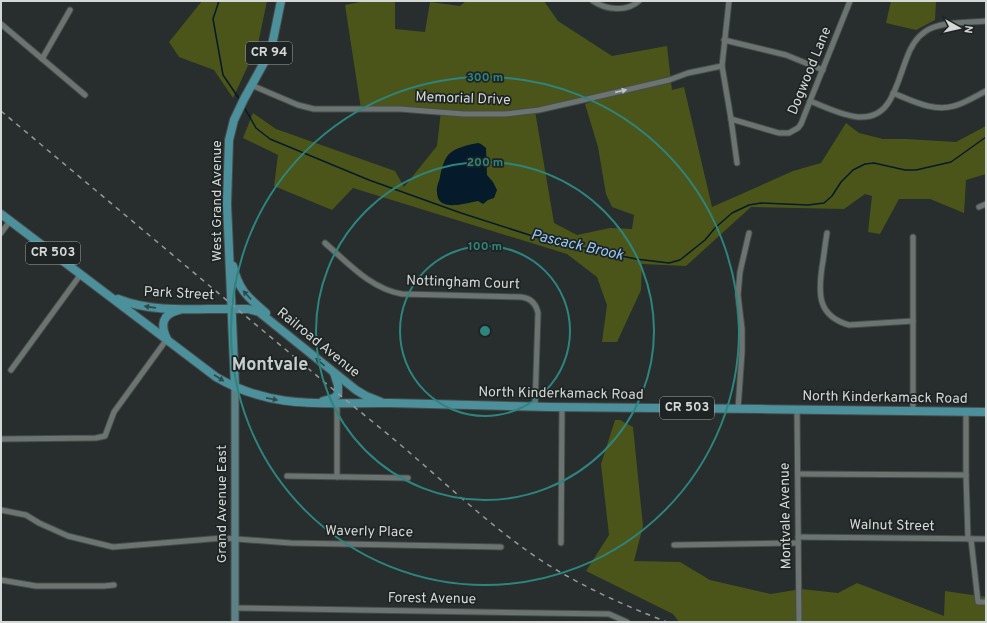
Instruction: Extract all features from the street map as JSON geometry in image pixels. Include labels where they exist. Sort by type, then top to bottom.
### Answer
[{"type":"main road","name":"West Grand Avenue","points":[[235,387],[227,204],[229,136],[234,120],[244,99],[270,50],[281,1]]},
{"type":"main road","name":"CR 503","points":[[1,214],[216,377],[235,387]]},
{"type":"main road","points":[[229,258],[246,295],[268,315],[273,323]]},
{"type":"main road","name":"Park Street","points":[[105,292],[139,306],[153,308],[231,309]]},
{"type":"main road","points":[[167,339],[162,330],[163,322],[167,315],[174,311],[188,309]]},
{"type":"main road","name":"Railroad Avenue","points":[[231,309],[248,309],[259,312],[356,390],[377,401],[389,403]]},
{"type":"main road","points":[[333,373],[338,385],[338,405]]},
{"type":"main road","name":"North Kinderkamack Road","points":[[235,387],[258,396],[274,399],[302,403],[338,405],[389,403],[536,407],[986,412]]},
{"type":"main road","name":"Grand Avenue East","points":[[235,387],[235,622]]},
{"type":"main road","points":[[302,403],[326,401],[334,398],[338,394]]},
{"type":"street","points":[[592,1],[605,7],[623,9],[630,8],[640,1]]},
{"type":"street","points":[[729,1],[722,66],[737,163]]},
{"type":"street","name":"Dogwood Lane","points":[[731,118],[778,133],[789,133],[798,128],[801,124],[850,1]]},
{"type":"street","points":[[42,59],[70,10]]},
{"type":"street","points":[[810,101],[847,115],[867,117],[880,111],[886,106],[893,93],[911,46],[920,35],[933,27],[941,25],[986,21]]},
{"type":"street","points":[[1,24],[85,95]]},
{"type":"street","points":[[724,40],[779,53],[823,70]]},
{"type":"street","name":"Memorial Drive","points":[[251,86],[298,105],[314,109],[400,109],[464,114],[505,114],[539,110],[669,80],[688,73],[722,66]]},
{"type":"street","points":[[893,93],[928,106],[946,108],[961,104],[986,91]]},
{"type":"street","points":[[979,207],[986,204]]},
{"type":"street","points":[[1,233],[10,220]]},
{"type":"street","points":[[738,409],[742,352],[742,329],[738,295],[740,272],[749,233]]},
{"type":"street","points":[[827,233],[819,294],[825,310],[830,316],[842,323],[856,325],[913,321]]},
{"type":"street","points":[[913,237],[913,411]]},
{"type":"street","name":"Nottingham Court","points":[[325,243],[369,281],[384,290],[394,293],[521,296],[531,300],[538,312],[536,407]]},
{"type":"street","points":[[11,370],[81,274]]},
{"type":"street","points":[[1,439],[96,438],[105,436],[114,412],[167,339]]},
{"type":"street","points":[[337,477],[338,405]]},
{"type":"street","points":[[561,543],[562,407]]},
{"type":"street","name":"Montvale Avenue","points":[[797,410],[799,622]]},
{"type":"street","points":[[966,412],[966,475],[970,539],[978,602],[986,602]]},
{"type":"street","points":[[798,474],[966,475]]},
{"type":"street","points":[[287,476],[408,478]]},
{"type":"street","name":"Waverly Place","points":[[1,510],[26,515],[39,523],[68,536],[113,547],[216,539],[501,547]]},
{"type":"street","name":"Walnut Street","points":[[798,537],[986,539]]},
{"type":"street","points":[[674,545],[798,543]]},
{"type":"street","points":[[1,580],[36,586],[104,586],[114,584]]},
{"type":"street","name":"Forest Avenue","points":[[235,608],[609,614],[627,622]]},
{"type":"green space","points":[[202,1],[267,1],[258,44],[233,98],[214,70],[179,57],[169,42]]},
{"type":"green space","points":[[365,1],[395,1],[395,29],[425,32],[430,2],[460,6],[466,1],[544,1],[558,21],[612,56],[667,46],[672,90],[684,87],[712,207],[793,171],[821,163],[846,123],[859,133],[883,139],[956,142],[986,126],[986,174],[966,180],[964,213],[930,199],[899,199],[880,234],[868,232],[872,196],[865,194],[844,209],[751,207],[686,266],[642,264],[641,290],[617,342],[602,342],[607,305],[597,277],[567,254],[353,188],[332,210],[274,186],[278,155],[243,138],[253,113],[276,129],[395,171],[404,187],[437,146],[441,111],[361,109],[345,5]],"holes":[[[604,97],[585,104],[598,147],[606,194],[612,207],[634,215],[632,229],[610,228],[577,235],[554,223],[535,111]]]},
{"type":"green space","points":[[891,1],[936,1],[935,20],[916,30],[886,23]]},
{"type":"green space","points":[[615,420],[620,420],[633,427],[643,526],[634,561],[680,562],[710,580],[771,594],[801,589],[838,593],[857,583],[944,616],[945,591],[986,597],[986,622],[679,622],[673,614],[586,571],[609,535],[601,464]]},
{"type":"water","points":[[478,143],[486,148],[487,175],[497,190],[494,198],[483,204],[478,201],[460,205],[447,205],[442,203],[438,198],[437,188],[442,168],[449,154],[463,147]]},
{"type":"waterway","name":"Pascack Brook","points":[[219,1],[213,19],[223,75],[240,100]]},
{"type":"waterway","name":"Pascack Brook","points":[[244,107],[256,128],[270,139],[369,180],[461,213],[545,240],[636,259],[669,263],[680,260],[705,240],[715,228],[732,213],[749,205],[761,203],[808,205],[824,203],[832,196],[841,182],[853,170],[865,164],[874,163],[905,170],[916,170],[951,162],[986,137]]},
{"type":"railway","points":[[1,111],[392,437],[507,536],[542,561],[572,579],[618,602],[667,622]]},
{"type":"district","name":"Montvale","points":[[270,365]]}]
